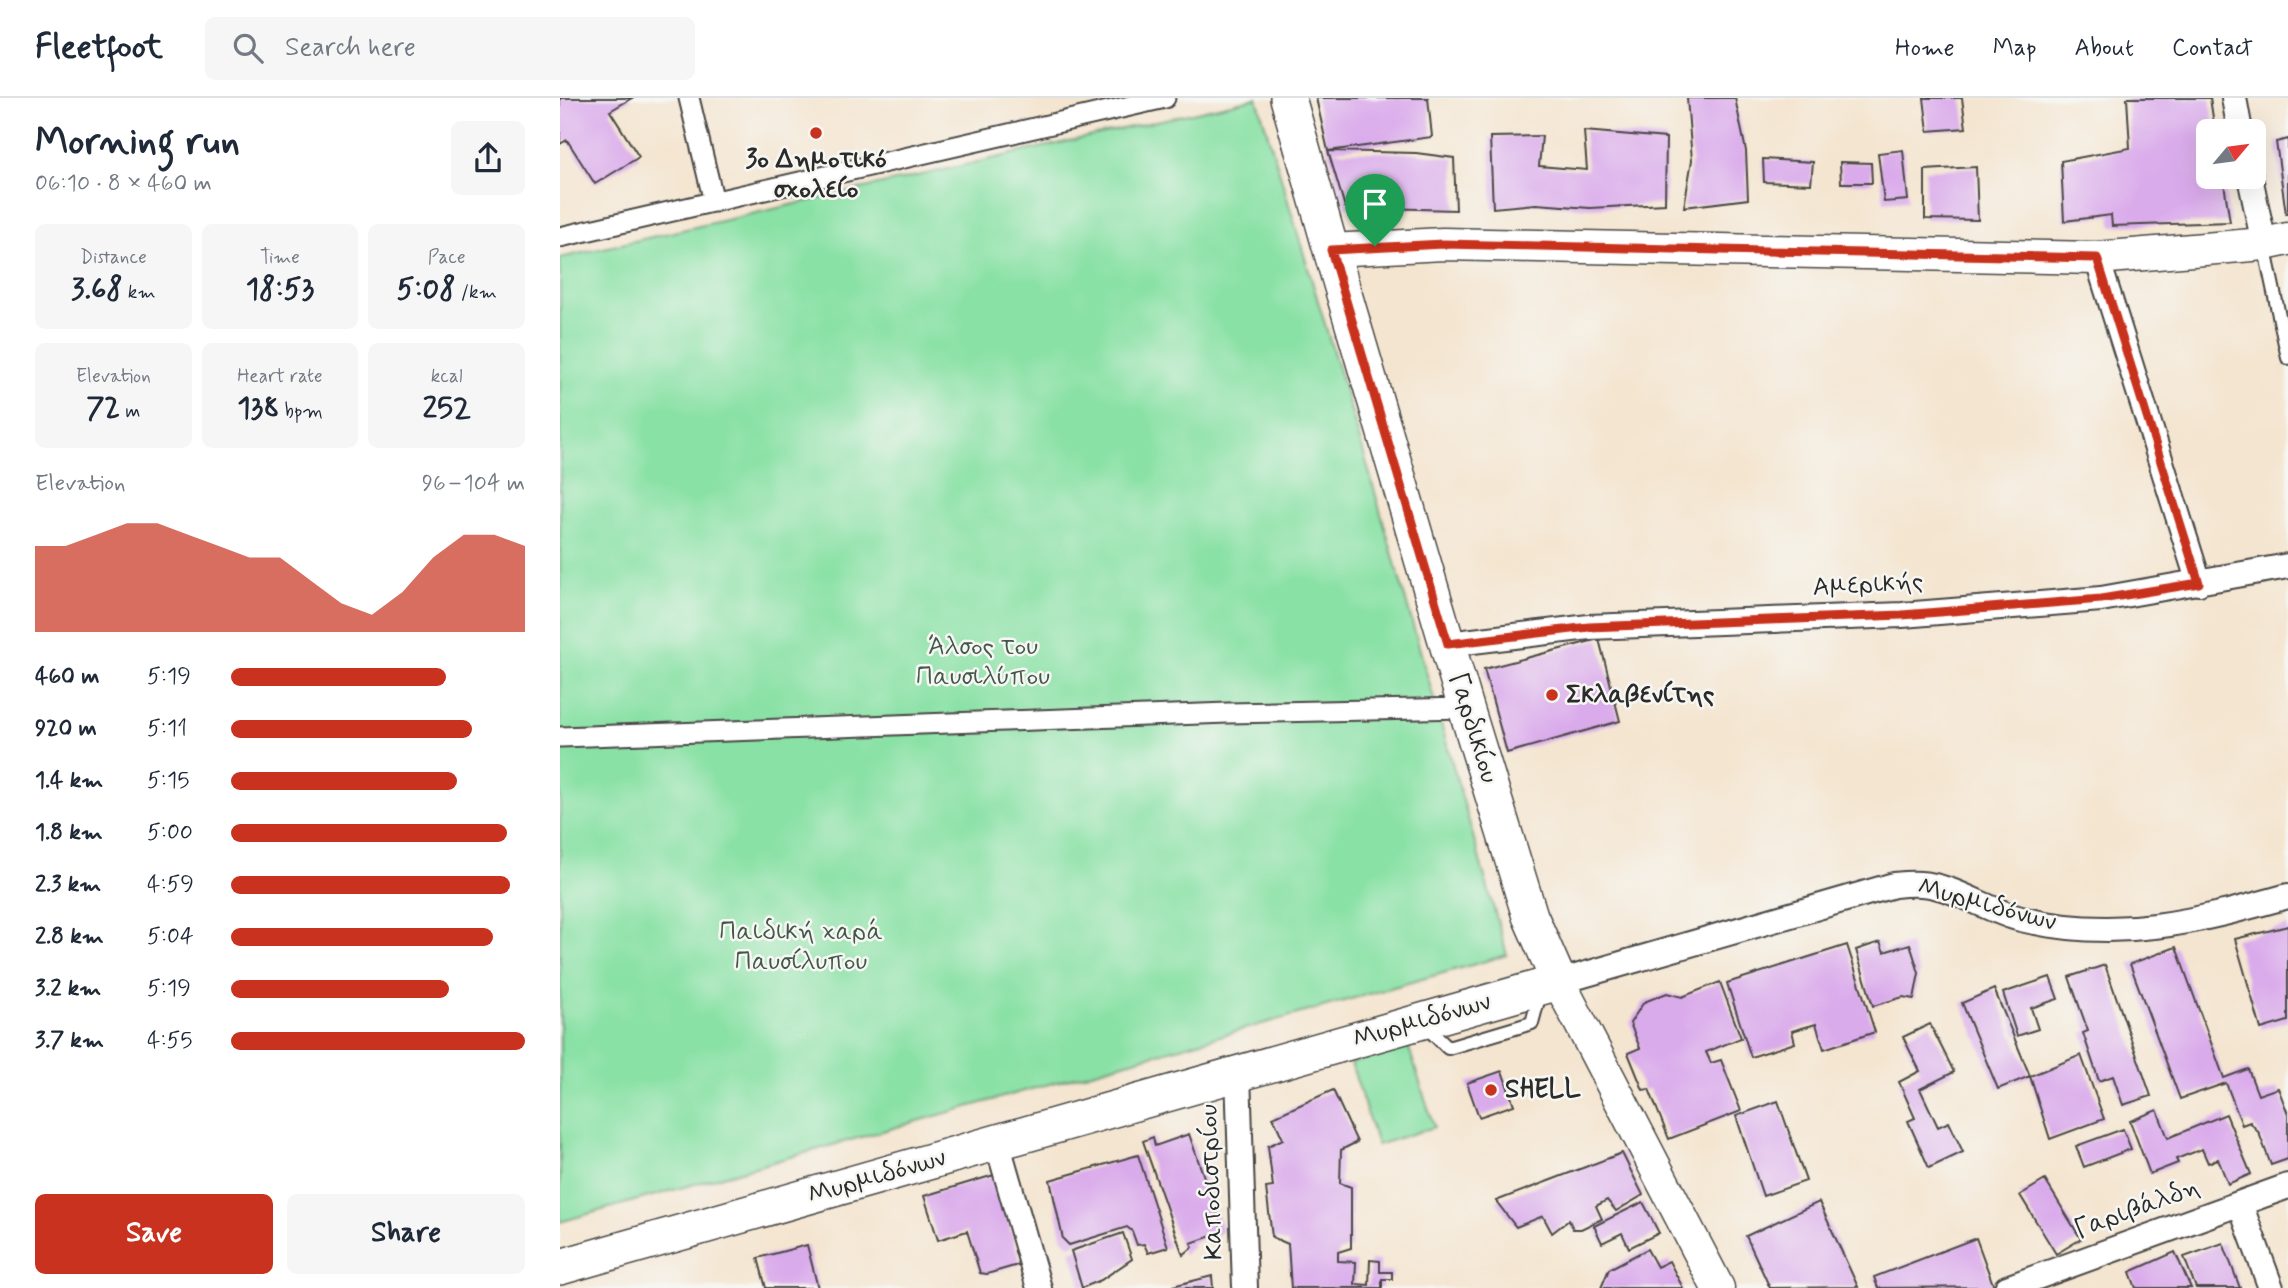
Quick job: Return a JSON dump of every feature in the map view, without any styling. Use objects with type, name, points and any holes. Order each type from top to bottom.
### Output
[{"type":"main road","name":"Γαρδικίου","points":[[1288,98],[1466,708],[1551,984]]},
{"type":"main road","name":"Μυρμιδόνων","points":[[560,1267],[1551,984]]},
{"type":"street","points":[[689,98],[714,202]]},
{"type":"street","points":[[560,237],[1165,98]]},
{"type":"street","points":[[2234,98],[2238,119]]},
{"type":"street","points":[[1331,250],[1443,244],[2097,258],[2276,242],[2255,189]]},
{"type":"street","points":[[2097,258],[2199,583]]},
{"type":"street","name":"Αμερικής","points":[[1448,644],[1589,627],[1902,615],[2101,599],[2288,566]]},
{"type":"street","points":[[560,737],[1228,713],[1466,708]]},
{"type":"street","name":"Μυρμιδόνων","points":[[1551,984],[1868,890],[1894,885],[1923,884],[2021,919],[2110,930],[2166,926],[2288,897]]},
{"type":"street","name":"Γαρδικίου","points":[[1551,984],[1718,1288]]},
{"type":"street","name":"Καποδιστρίου","points":[[1238,1073],[1245,1288]]},
{"type":"street","points":[[997,1142],[1039,1288]]},
{"type":"street","name":"Γαριβάλδη","points":[[2007,1288],[2288,1186]]},
{"type":"street","points":[[2241,1204],[2271,1288]]},
{"type":"lane","points":[[2276,242],[2288,358]]},
{"type":"green space","name":"Άλσος του Παυσιλύπου","points":[[1257,98],[1366,461],[1507,955],[560,1222],[560,258]]},
{"type":"green space","points":[[1408,1045],[1434,1127],[1377,1145],[1351,1063]]},
{"type":"building","points":[[560,98],[632,98],[610,111],[639,157],[595,184],[567,140],[560,144]]},
{"type":"building","points":[[1316,98],[1428,98],[1432,137],[1328,151]]},
{"type":"building","points":[[1687,98],[1735,98],[1746,151],[1748,199],[1684,207],[1692,160]]},
{"type":"building","points":[[1924,98],[1962,98],[1966,128],[1928,131]]},
{"type":"building","points":[[2127,98],[2210,98],[2213,119],[2196,119],[2196,189],[2225,189],[2230,222],[2112,226],[2111,215],[2064,221],[2061,161],[2130,148]]},
{"type":"building","points":[[1584,131],[1666,138],[1665,204],[1590,208],[1536,204],[1493,208],[1490,137],[1542,136],[1539,166],[1587,170]]},
{"type":"building","points":[[2288,139],[2288,214],[2286,214],[2276,142]]},
{"type":"building","points":[[1903,150],[1908,200],[1884,202],[1878,153]]},
{"type":"building","points":[[1328,151],[1416,153],[1454,158],[1456,210],[1345,207]]},
{"type":"building","points":[[1763,159],[1813,162],[1811,184],[1764,182]]},
{"type":"building","points":[[1840,162],[1871,163],[1872,183],[1841,183]]},
{"type":"building","points":[[1976,167],[1978,220],[1925,219],[1925,170]]},
{"type":"building","name":"Σκλαβενίτης","points":[[1599,639],[1620,721],[1507,753],[1484,669]]},
{"type":"building","points":[[2288,926],[2288,1021],[2261,1029],[2235,939]]},
{"type":"building","points":[[1880,942],[1884,952],[1910,944],[1919,973],[1914,999],[1903,997],[1873,1006],[1856,950]]},
{"type":"building","points":[[1847,945],[1875,1032],[1824,1049],[1816,1024],[1792,1031],[1795,1043],[1751,1057],[1727,983]]},
{"type":"building","points":[[2176,947],[2224,1078],[2248,1069],[2258,1095],[2278,1088],[2288,1114],[2288,1159],[2271,1165],[2259,1133],[2250,1122],[2242,1125],[2226,1083],[2180,1099],[2130,964]]},
{"type":"building","points":[[2105,965],[2151,1096],[2123,1105],[2113,1076],[2099,1081],[2083,1033],[2088,1031],[2069,977]]},
{"type":"building","points":[[2050,977],[2058,999],[2031,1008],[2038,1029],[2017,1036],[2003,993]]},
{"type":"building","points":[[1720,982],[1741,1038],[1706,1052],[1711,1063],[1721,1060],[1741,1111],[1669,1139],[1649,1089],[1643,1090],[1628,1053],[1640,1048],[1630,1023],[1644,1002],[1667,993],[1682,997]]},
{"type":"building","points":[[1994,989],[2030,1076],[1998,1089],[1962,1003]]},
{"type":"building","points":[[1930,1024],[1954,1072],[1920,1089],[1938,1127],[1949,1122],[1963,1152],[1929,1168],[1908,1121],[1915,1118],[1899,1082],[1920,1071],[1903,1037]]},
{"type":"building","points":[[2081,1055],[2104,1119],[2050,1139],[2030,1076]]},
{"type":"building","points":[[1502,1071],[1514,1105],[1479,1117],[1467,1083]]},
{"type":"building","points":[[1333,1090],[1357,1142],[1341,1150],[1340,1183],[1351,1187],[1351,1248],[1338,1252],[1338,1261],[1356,1262],[1355,1284],[1369,1285],[1370,1260],[1380,1261],[1380,1272],[1392,1272],[1392,1279],[1382,1279],[1382,1288],[1291,1288],[1288,1244],[1272,1237],[1266,1188],[1273,1187],[1268,1146],[1283,1139],[1273,1117]]},
{"type":"building","points":[[1778,1101],[1806,1181],[1763,1196],[1736,1116]]},
{"type":"building","points":[[2157,1110],[2168,1138],[2226,1114],[2251,1174],[2228,1184],[2218,1159],[2208,1163],[2202,1149],[2176,1159],[2178,1163],[2150,1174],[2130,1121]]},
{"type":"building","points":[[2123,1129],[2131,1149],[2084,1167],[2076,1146]]},
{"type":"building","points":[[1189,1134],[1223,1232],[1191,1243],[1193,1247],[1183,1255],[1143,1141],[1153,1137],[1155,1146]]},
{"type":"building","points":[[1622,1153],[1643,1195],[1616,1211],[1607,1200],[1596,1206],[1602,1219],[1581,1229],[1573,1229],[1569,1220],[1552,1233],[1543,1216],[1516,1227],[1496,1201]]},
{"type":"building","points":[[1138,1155],[1168,1247],[1148,1253],[1144,1244],[1137,1245],[1132,1231],[1127,1227],[1069,1245],[1063,1239],[1050,1180]]},
{"type":"building","points":[[994,1175],[1021,1264],[987,1274],[980,1273],[967,1231],[938,1240],[924,1196]]},
{"type":"building","points":[[2045,1180],[2081,1239],[2056,1254],[2020,1195]]},
{"type":"building","points":[[1643,1202],[1659,1233],[1629,1248],[1622,1233],[1602,1243],[1594,1226]]},
{"type":"building","points":[[1819,1202],[1858,1287],[1770,1288],[1746,1236]]},
{"type":"building","points":[[1123,1233],[1132,1259],[1101,1280],[1082,1288],[1071,1251]]},
{"type":"building","points":[[1976,1238],[1994,1287],[1878,1288],[1874,1277]]},
{"type":"building","points":[[2223,1243],[2240,1288],[2196,1288],[2184,1257]]},
{"type":"building","points":[[807,1245],[818,1288],[766,1288],[758,1258]]},
{"type":"building","points":[[1647,1249],[1657,1267],[1669,1261],[1683,1288],[1601,1288],[1609,1269]]},
{"type":"building","points":[[2175,1252],[2191,1288],[2136,1288],[2130,1272]]},
{"type":"building","points":[[1212,1276],[1213,1288],[1173,1286]]},
{"type":"place","name":"3ο Δημοτικό σχολείο","points":[[816,133]]},
{"type":"place","name":"Σκλαβενίτης","points":[[1552,695]]},
{"type":"place","name":"SHELL","points":[[1491,1090]]},
{"type":"route","points":[[1443,244],[2097,258],[2199,583],[2101,599],[1902,615],[1589,627],[1448,644],[1331,250],[1375,246],[1443,244]]},
{"type":"park label","name":"Παιδική χαρά Παυσίλυπου","points":[[801,947]]}]
